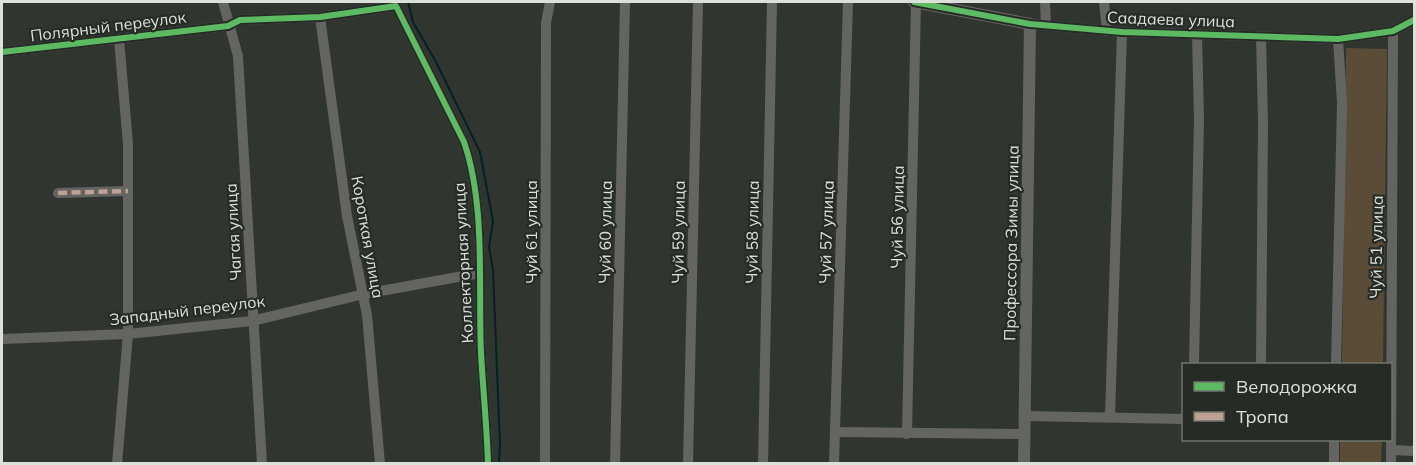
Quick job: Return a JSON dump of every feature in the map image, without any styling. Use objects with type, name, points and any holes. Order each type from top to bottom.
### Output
[{"type":"street","name":"Чагая улица","points":[[223,2],[238,56],[262,464]]},
{"type":"street","name":"Чуй 61 улица","points":[[545,464],[546,23],[550,2]]},
{"type":"street","name":"Чуй 60 улица","points":[[615,464],[625,2]]},
{"type":"street","name":"Чуй 59 улица","points":[[688,464],[698,2]]},
{"type":"street","name":"Чуй 58 улица","points":[[763,464],[772,2]]},
{"type":"street","name":"Чуй 57 улица","points":[[834,464],[848,2]]},
{"type":"street","name":"Саадаева улица","points":[[916,2],[1030,24],[1122,32],[1338,39],[1393,31],[1414,20]]},
{"type":"street","name":"Чуй 56 улица","points":[[907,434],[916,2]]},
{"type":"street","points":[[1045,2],[1046,25]]},
{"type":"street","points":[[1104,2],[1107,31]]},
{"type":"street","name":"Полярный переулок","points":[[2,52],[228,26],[240,20],[320,17],[396,6]]},
{"type":"street","name":"Коллекторная улица","points":[[396,6],[464,142],[471,165],[477,207],[481,353],[488,464]]},
{"type":"street","name":"Короткая улица","points":[[320,17],[347,216],[367,315],[380,464]]},
{"type":"street","name":"Профессора Зимы улица","points":[[1024,464],[1030,24]]},
{"type":"street","name":"Чуй 51 улица","points":[[1391,363],[1393,31]]},
{"type":"street","points":[[1110,417],[1122,32]]},
{"type":"street","points":[[1194,363],[1199,119],[1197,34]]},
{"type":"street","points":[[1261,36],[1263,123],[1261,363]]},
{"type":"street","points":[[117,464],[128,334],[128,144],[119,39]]},
{"type":"street","points":[[1336,363],[1341,102],[1338,39]]},
{"type":"street","points":[[58,193],[128,191]]},
{"type":"street","name":"Западный переулок","points":[[2,339],[128,334],[252,321],[364,294],[480,273]]},
{"type":"street","points":[[1024,416],[1182,419]]},
{"type":"street","points":[[836,432],[1024,434]]},
{"type":"street","points":[[1334,441],[1334,464]]},
{"type":"street","name":"Чуй 51 улица","points":[[1391,464],[1392,441]]},
{"type":"street","points":[[1392,450],[1414,451]]},
{"type":"shaded area","points":[[1346,48],[1387,49],[1383,363],[1342,363]]},
{"type":"shaded area","points":[[1340,441],[1382,441],[1381,463],[1340,463]]},
{"type":"waterway","points":[[408,2],[413,22],[436,62],[480,152],[493,221],[489,247],[493,270],[499,464]]},
{"type":"marked path","points":[[58,193],[128,191]]},
{"type":"cycle path","points":[[914,2],[1030,24],[1122,32],[1338,39],[1393,31],[1414,20]]},
{"type":"cycle path","points":[[2,52],[228,26],[240,20],[320,17],[396,6],[464,142],[471,167],[476,193],[480,246],[481,353],[488,464]]}]
